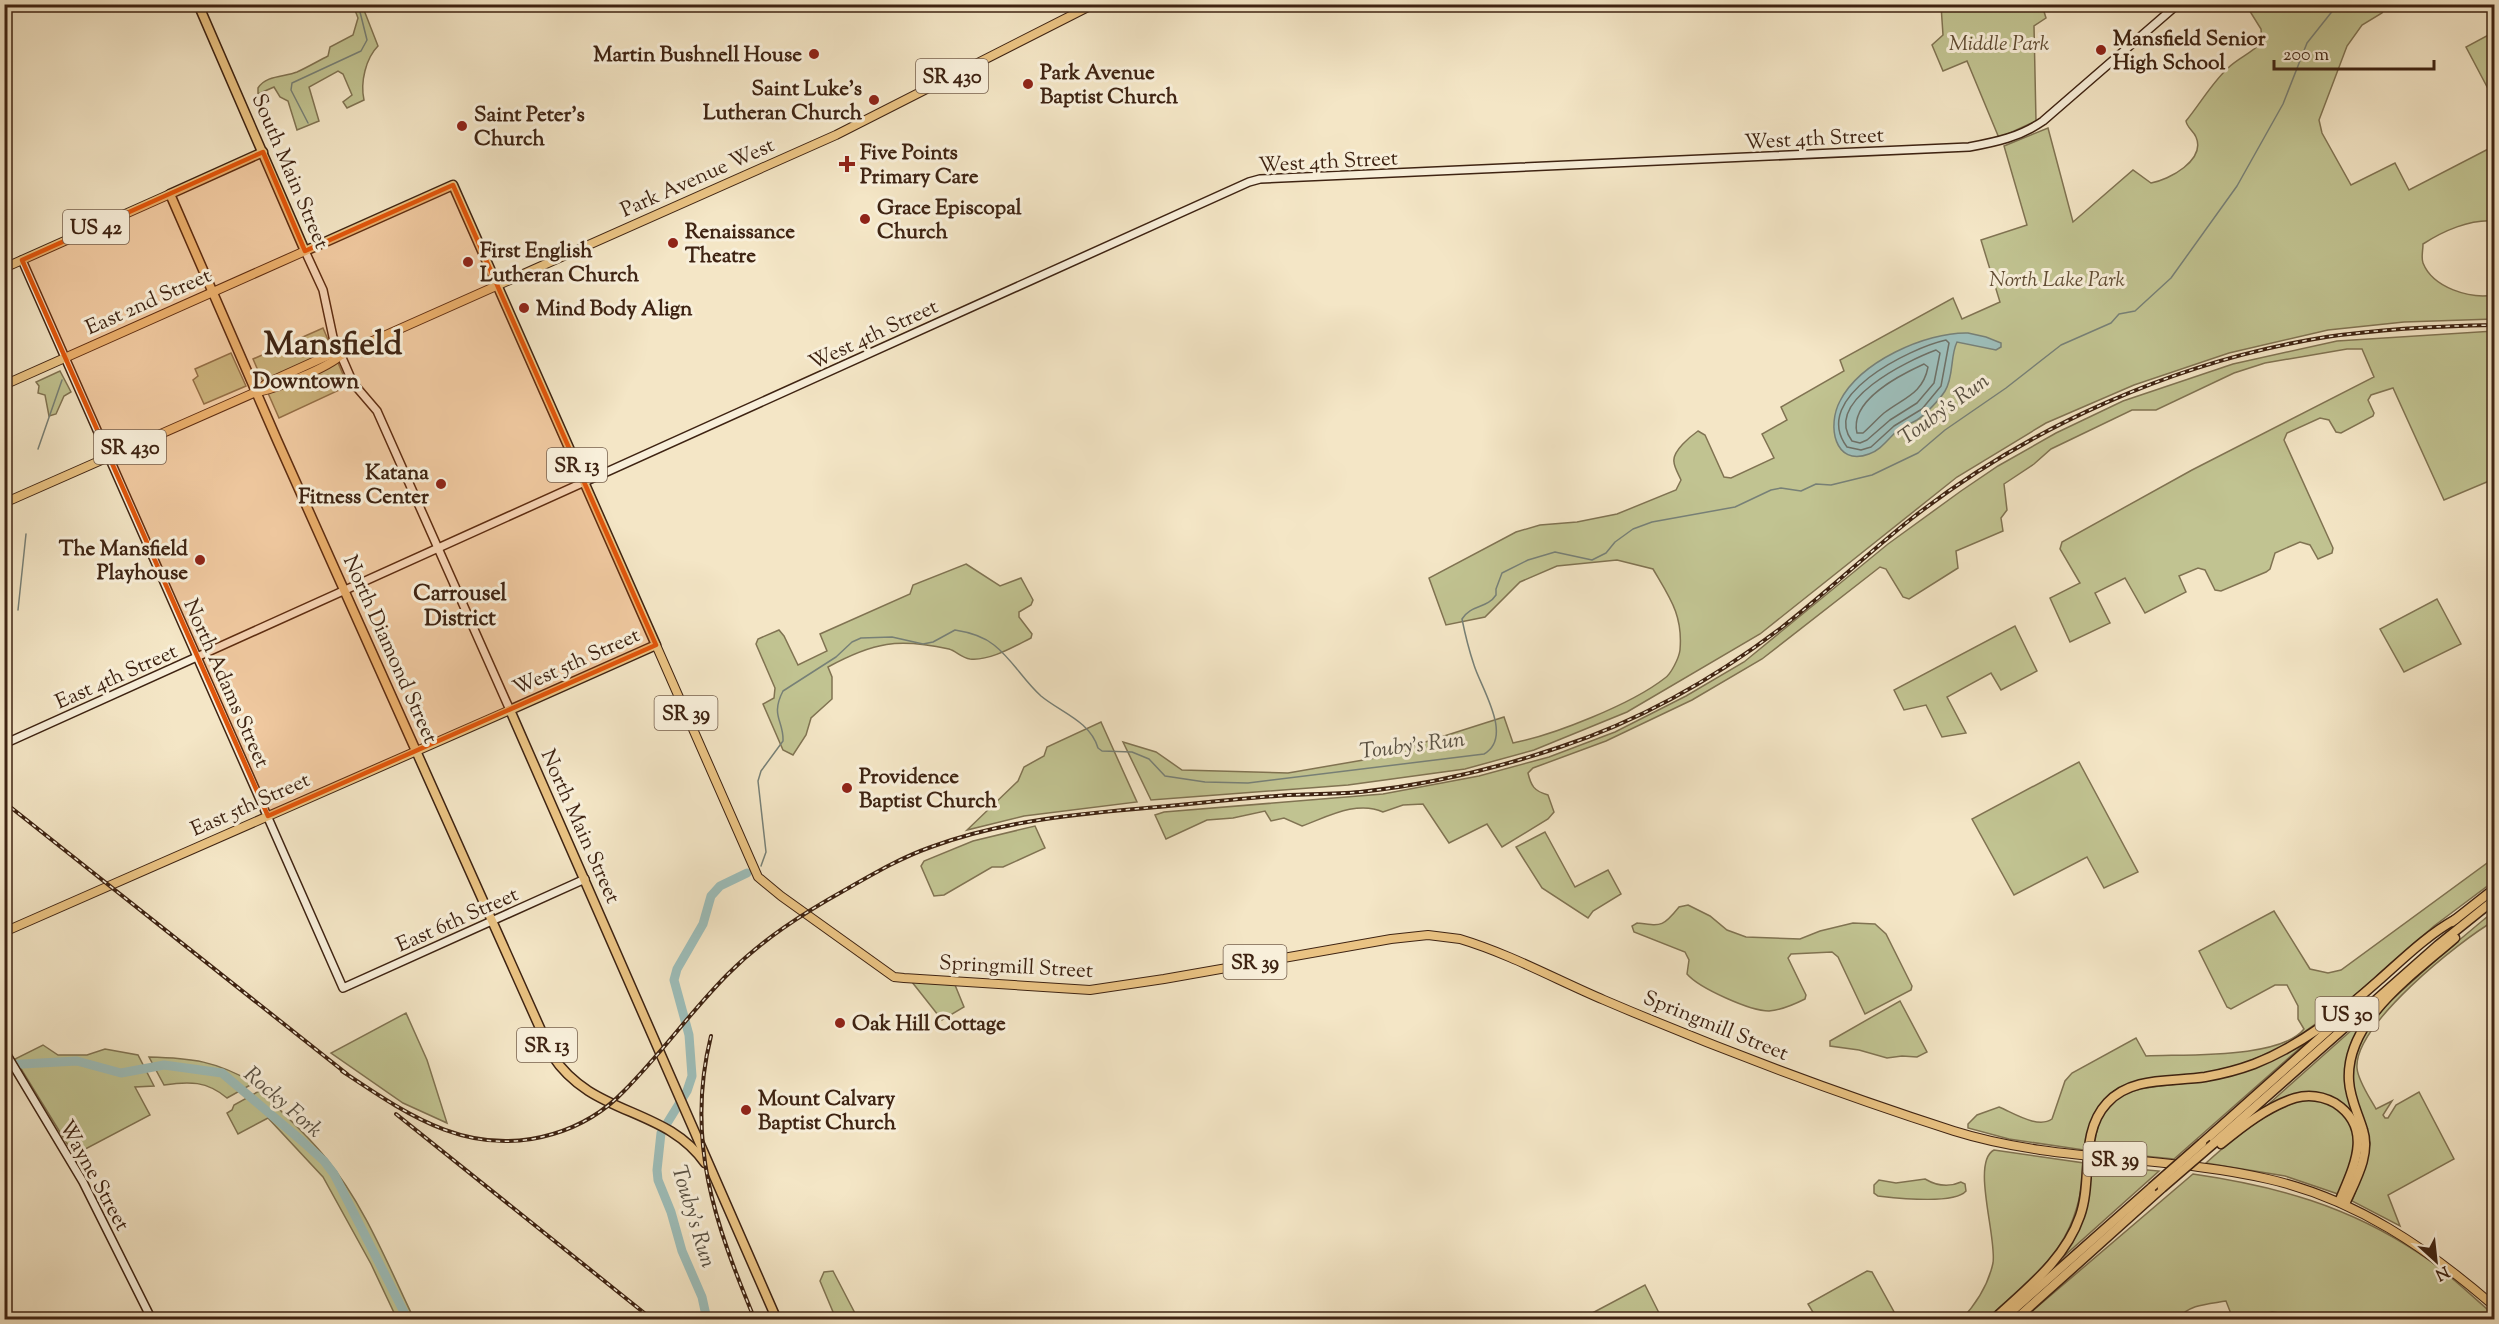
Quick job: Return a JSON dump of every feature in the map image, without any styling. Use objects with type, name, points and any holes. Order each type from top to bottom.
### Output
[{"type":"highway","name":"South Main Street","points":[[198,4],[305,251]]},
{"type":"highway","name":"US 42","points":[[170,194],[263,152]]},
{"type":"highway","name":"SR 13","points":[[305,251],[453,185],[656,645]]},
{"type":"highway","name":"SR 13","points":[[170,194],[256,392]]},
{"type":"highway","name":"North Diamond Street","points":[[256,392],[491,921]]},
{"type":"highway","name":"West 5th Street","points":[[510,710],[656,645]]},
{"type":"highway","name":"North Main Street","points":[[510,710],[685,1104],[777,1320]]},
{"type":"highway","name":"US 30","points":[[2002,1320],[2456,919],[2494,889]]},
{"type":"highway","name":"US 30","points":[[2015,1320],[2114,1231],[2216,1145],[2438,945],[2494,900]]},
{"type":"highway","points":[[2342,1203],[2362,1165],[2365,1149],[2364,1133],[2352,1101],[2349,1079],[2353,1051],[2360,1032],[2387,999],[2494,906]]},
{"type":"highway","points":[[1993,1320],[2040,1275],[2066,1244],[2083,1205],[2092,1131],[2098,1115],[2112,1097],[2122,1090],[2139,1084],[2222,1074],[2274,1055],[2342,1011],[2435,930],[2456,919]]},
{"type":"highway","name":"SR 13","points":[[491,921],[544,1040],[561,1067],[573,1080],[595,1096],[669,1129],[693,1148],[715,1177]]},
{"type":"highway","points":[[2216,1145],[2284,1102],[2311,1096],[2330,1101],[2341,1107],[2351,1119],[2358,1143],[2354,1166],[2342,1203]]},
{"type":"main road","name":"Park Avenue West","points":[[340,355],[836,135],[1094,4]]},
{"type":"main road","name":"West 4th Street","points":[[438,549],[1254,180],[1969,147],[2007,139],[2053,114],[2178,4]]},
{"type":"main road","name":"US 42","points":[[4,268],[170,194]]},
{"type":"main road","name":"East 2nd Street","points":[[4,385],[305,251]]},
{"type":"main road","name":"South Main Street","points":[[305,251],[323,290],[330,330],[340,355]]},
{"type":"main road","name":"North Adams Street","points":[[22,260],[344,988]]},
{"type":"main road","name":"SR 430","points":[[4,503],[256,392],[269,390],[333,361],[340,355]]},
{"type":"main road","name":"North Main Street","points":[[340,355],[355,385],[377,411],[510,710]]},
{"type":"main road","name":"East 4th Street","points":[[4,744],[438,549]]},
{"type":"main road","name":"Springmill Street","points":[[656,645],[755,869],[765,884],[894,976],[1090,990],[1391,939],[1421,935],[1447,937],[1486,948],[1603,1000],[1776,1069],[1988,1141],[2040,1151],[2247,1175],[2291,1185],[2342,1203],[2384,1224],[2427,1251],[2494,1306]]},
{"type":"main road","name":"East 5th Street","points":[[4,932],[510,710]]},
{"type":"main road","name":"East 6th Street","points":[[344,988],[585,879]]},
{"type":"main road","name":"Wayne Street","points":[[4,1050],[83,1182],[152,1320]]},
{"type":"highlighted area","points":[[263,152],[305,251],[453,185],[656,645],[268,816],[22,260]]},
{"type":"green space","points":[[353,5],[362,5],[378,46],[370,57],[365,71],[364,100],[347,108],[343,102],[352,95],[343,74],[338,71],[309,87],[319,121],[297,130],[288,101],[280,97],[274,87],[258,94],[258,88],[266,81],[297,72],[328,56],[330,47],[353,35],[358,18]]},
{"type":"green space","name":"Middle Park","points":[[1941,5],[2042,5],[2046,18],[2034,26],[2036,121],[1999,138],[1967,61],[1943,71],[1932,45],[1943,35]]},
{"type":"green space","name":"North Lake Park","points":[[2246,5],[2387,5],[2382,13],[2362,25],[2347,46],[2319,120],[2322,133],[2351,185],[2395,163],[2409,190],[2494,146],[2494,221],[2466,224],[2439,235],[2423,244],[2422,256],[2428,272],[2453,290],[2474,295],[2494,295],[2494,319],[2404,322],[2328,330],[2229,353],[2134,385],[2046,423],[1957,477],[1760,634],[1627,712],[1534,750],[1465,769],[1348,785],[1151,800],[1123,742],[1156,752],[1182,770],[1288,773],[1375,758],[1504,717],[1513,743],[1530,739],[1570,726],[1613,708],[1665,678],[1672,669],[1680,650],[1679,627],[1674,607],[1653,569],[1617,560],[1557,566],[1520,582],[1485,617],[1446,625],[1429,578],[1516,532],[1540,525],[1577,522],[1617,514],[1676,490],[1681,480],[1674,458],[1683,444],[1698,431],[1705,435],[1724,477],[1731,478],[1774,458],[1762,434],[1787,420],[1781,407],[1844,371],[1840,360],[1953,298],[1962,319],[2000,302],[1981,240],[2027,225],[2004,146],[2048,128],[2073,222],[2133,170],[2151,183],[2176,173],[2191,161],[2198,145],[2186,121],[2222,74],[2262,42],[2261,29]]},
{"type":"green space","points":[[2494,32],[2494,100],[2466,47]]},
{"type":"green space","points":[[323,328],[348,386],[279,418],[253,359]]},
{"type":"green space","points":[[2494,331],[2494,479],[2444,500],[2393,388],[2371,395],[2368,400],[2374,413],[2373,416],[2341,433],[2336,432],[2329,420],[2320,418],[2287,433],[2284,440],[2333,548],[2332,553],[2318,559],[2310,545],[2300,542],[2275,553],[2270,569],[2266,572],[2221,591],[2215,590],[2205,570],[2198,568],[2179,576],[2186,592],[2145,613],[2125,578],[2095,593],[2110,623],[2070,642],[2050,598],[2080,583],[2060,549],[2062,542],[2192,470],[2374,377],[2362,349],[2347,349],[2265,363],[2234,373],[2156,410],[2132,410],[2051,449],[2034,464],[2004,484],[2007,510],[2001,518],[2003,531],[1956,551],[1958,568],[1909,599],[1903,597],[1886,569],[1880,567],[1762,659],[1692,700],[1606,741],[1533,768],[1528,773],[1532,785],[1539,792],[1548,795],[1554,812],[1548,819],[1502,847],[1487,824],[1449,843],[1423,804],[1403,805],[1383,812],[1363,808],[1342,811],[1302,826],[1284,818],[1271,821],[1265,811],[1233,818],[1207,820],[1166,839],[1155,815],[1164,812],[1383,794],[1479,776],[1549,757],[1615,732],[1686,696],[1744,662],[1888,544],[1961,491],[1998,466],[2056,433],[2123,401],[2233,364],[2337,341]]},
{"type":"green space","points":[[231,353],[246,386],[204,404],[193,380],[198,376],[195,369]]},
{"type":"green space","points":[[60,371],[71,392],[64,396],[56,414],[49,416],[45,395],[38,393],[39,386],[36,382]]},
{"type":"green space","points":[[966,564],[1000,586],[1021,578],[1033,600],[1031,605],[1019,612],[1019,617],[1032,634],[1031,638],[1001,653],[978,659],[967,658],[949,649],[900,643],[873,647],[859,652],[828,667],[832,677],[832,699],[811,718],[806,735],[793,755],[783,750],[763,704],[774,698],[775,688],[756,644],[758,639],[779,630],[798,665],[827,651],[820,634],[910,594],[913,585]]},
{"type":"green space","points":[[2437,599],[2461,644],[2404,672],[2380,629]]},
{"type":"green space","points":[[2015,626],[2037,671],[2001,690],[1991,673],[1947,697],[1966,733],[1942,737],[1926,705],[1904,710],[1894,690]]},
{"type":"green space","points":[[1101,722],[1137,802],[1024,816],[967,830],[1018,781],[1024,767],[1044,756],[1047,747]]},
{"type":"green space","points":[[2079,762],[2138,872],[2104,888],[2087,857],[2014,895],[1972,819]]},
{"type":"green space","points":[[1035,826],[1045,848],[1003,867],[992,867],[944,895],[934,896],[921,866],[924,861],[973,841]]},
{"type":"green space","points":[[1545,832],[1575,887],[1608,870],[1621,894],[1593,911],[1588,918],[1542,888],[1516,847]]},
{"type":"green space","points":[[2494,858],[2494,881],[2434,926],[2348,1001],[2283,1047],[2236,1067],[2204,1074],[2137,1081],[2114,1091],[2098,1108],[2084,1150],[2009,1139],[1968,1128],[1968,1124],[1977,1115],[1999,1107],[2033,1121],[2046,1122],[2052,1119],[2065,1081],[2072,1073],[2136,1038],[2146,1056],[2231,1053],[2275,1046],[2292,1039],[2304,1029],[2298,1019],[2298,1006],[2287,985],[2275,985],[2231,1009],[2227,1007],[2199,951],[2274,911],[2310,969],[2328,973],[2341,970]]},
{"type":"green space","points":[[1688,905],[1710,916],[1727,930],[1746,937],[1800,939],[1820,931],[1853,923],[1875,924],[1886,934],[1912,986],[1911,990],[1865,1014],[1838,957],[1832,952],[1791,954],[1788,958],[1806,995],[1805,999],[1778,1010],[1769,1011],[1738,1003],[1693,980],[1687,974],[1689,960],[1685,952],[1634,932],[1632,926],[1637,923],[1661,924],[1679,907]]},
{"type":"green space","points":[[2494,911],[2494,921],[2457,946],[2411,986],[2372,1030],[2361,1050],[2358,1073],[2376,1109],[2392,1101],[2383,1115],[2388,1118],[2396,1105],[2419,1092],[2454,1159],[2388,1195],[2400,1226],[2352,1201],[2366,1164],[2370,1143],[2353,1089],[2353,1065],[2361,1039],[2386,1005]]},
{"type":"green space","points":[[912,982],[955,985],[964,1007],[942,1020]]},
{"type":"green space","points":[[1900,1001],[1927,1052],[1917,1057],[1887,1058],[1859,1050],[1830,1046],[1830,1041]]},
{"type":"green space","points":[[406,1013],[427,1060],[447,1123],[403,1103],[331,1053]]},
{"type":"green space","points":[[2363,1020],[2348,1057],[2355,1116],[2322,1094],[2262,1110]]},
{"type":"green space","points":[[2309,1040],[2174,1159],[2094,1151],[2098,1127],[2106,1110],[2117,1098],[2148,1088],[2210,1079]]},
{"type":"green space","points":[[43,1045],[58,1055],[87,1055],[105,1049],[138,1055],[154,1086],[135,1087],[150,1115],[74,1155],[15,1059]]},
{"type":"green space","points":[[149,1057],[203,1062],[228,1070],[254,1083],[227,1098],[205,1085],[182,1083],[164,1085]]},
{"type":"green space","points":[[261,1090],[318,1148],[339,1175],[374,1235],[414,1319],[397,1319],[371,1264],[323,1177],[268,1118],[238,1134],[227,1113],[234,1105]]},
{"type":"green space","points":[[2309,1098],[2329,1104],[2342,1112],[2350,1123],[2353,1148],[2338,1194],[2285,1176],[2206,1163],[2254,1124],[2280,1109]]},
{"type":"green space","points":[[1994,1150],[2084,1163],[2081,1191],[2075,1214],[2066,1234],[2041,1269],[1987,1319],[1961,1320],[1981,1294],[1993,1263],[1985,1169],[1988,1157]]},
{"type":"green space","points":[[2093,1165],[2159,1171],[2063,1257],[2089,1190]]},
{"type":"green space","points":[[2193,1174],[2283,1192],[2311,1200],[2366,1223],[2393,1237],[2440,1268],[2494,1315],[2494,1319],[2331,1320],[2272,1312],[2245,1319],[2233,1319],[2226,1301],[2188,1310],[2178,1319],[2023,1319]]},
{"type":"green space","points":[[1925,1179],[1943,1185],[1961,1182],[1965,1184],[1966,1191],[1950,1198],[1938,1199],[1886,1197],[1874,1193],[1874,1185],[1879,1180],[1896,1183]]},
{"type":"green space","points":[[833,1271],[858,1319],[836,1319],[820,1281],[824,1272]]},
{"type":"green space","points":[[1867,1271],[1872,1272],[1898,1319],[1817,1319],[1808,1304]]},
{"type":"green space","points":[[1645,1285],[1662,1319],[1581,1319]]},
{"type":"water","points":[[1968,333],[2001,343],[2001,347],[1996,350],[1957,342],[1948,385],[1940,398],[1924,414],[1899,429],[1881,447],[1869,454],[1848,455],[1841,449],[1834,432],[1836,411],[1849,387],[1862,374],[1895,352],[1914,344],[1951,334]]},
{"type":"waterway","points":[[308,123],[291,90],[292,83],[361,51],[367,40],[358,4]]},
{"type":"waterway","name":"Touby's Run","points":[[761,866],[766,852],[758,781],[761,771],[783,741],[778,713],[779,700],[783,691],[861,638],[892,637],[923,644],[933,642],[955,630],[980,637],[1000,651],[1041,696],[1081,724],[1094,739],[1098,748],[1102,751],[1132,752],[1149,759],[1165,776],[1205,782],[1248,783],[1484,754],[1492,746],[1496,736],[1496,724],[1472,659],[1462,619],[1470,611],[1488,603],[1496,595],[1502,573],[1528,560],[1555,552],[1592,560],[1606,553],[1615,542],[1633,529],[1652,522],[1735,507],[1771,490],[1781,488],[1801,491],[1816,484],[1831,485],[1872,475],[1918,453],[1945,430],[2006,388],[2061,345],[2111,323],[2119,314],[2135,311],[2171,278],[2237,186],[2283,104],[2307,43],[2338,4]]},
{"type":"waterway","points":[[38,449],[62,380]]},
{"type":"waterway","points":[[18,610],[26,534]]},
{"type":"waterway","name":"Touby's Run","points":[[707,1320],[702,1297],[682,1251],[671,1212],[658,1180],[657,1170],[661,1133],[687,1091],[692,1076],[689,1035],[674,980],[677,969],[703,924],[711,896],[720,886],[747,873]]},
{"type":"waterway","name":"Rocky Fork","points":[[4,1065],[77,1061],[121,1073],[164,1065],[222,1073],[302,1141],[324,1161],[334,1174],[408,1320]]},
{"type":"railway","points":[[342,1071],[416,1117],[467,1137],[494,1141],[523,1140],[563,1131],[591,1117],[616,1099],[638,1077],[714,988],[741,961],[769,938],[829,899],[920,851],[960,837],[1048,819],[1108,811],[1258,797],[1360,792],[1410,785],[1486,769],[1560,747],[1647,711],[1730,664],[1781,628],[1911,519],[1957,485],[2055,427],[2107,402],[2215,362],[2270,348],[2326,337],[2368,332],[2494,325]]},
{"type":"railway","points":[[4,802],[347,1074]]},
{"type":"railway","points":[[711,1036],[704,1074],[701,1111],[708,1181],[728,1250],[755,1320]]},
{"type":"railway","points":[[396,1114],[653,1320]]},
{"type":"place","name":"Mansfield Senior High School","points":[[2101,50]]},
{"type":"place","name":"Martin Bushnell House","points":[[814,54]]},
{"type":"place","name":"Park Avenue Baptist Church","points":[[1028,84]]},
{"type":"place","name":"Saint Luke's Lutheran Church","points":[[874,100]]},
{"type":"place","name":"Saint Peter's Church","points":[[462,126]]},
{"type":"place","name":"Five Points Primary Care","points":[[847,164]]},
{"type":"place","name":"Grace Episcopal Church","points":[[865,219]]},
{"type":"place","name":"Renaissance Theatre","points":[[673,243]]},
{"type":"place","name":"First English Lutheran Church","points":[[468,262]]},
{"type":"place","name":"Mind Body Align","points":[[524,308]]},
{"type":"place","name":"Katana Fitness Center","points":[[441,484]]},
{"type":"place","name":"The Mansfield Playhouse","points":[[200,560]]},
{"type":"place","name":"Providence Baptist Church","points":[[847,788]]},
{"type":"place","name":"Oak Hill Cottage","points":[[840,1023]]},
{"type":"place","name":"Mount Calvary Baptist Church","points":[[746,1110]]},
{"type":"district","name":"Mansfield","points":[[333,342]]},
{"type":"district","name":"Downtown","points":[[306,380]]},
{"type":"district","name":"Carrousel District","points":[[460,604]]}]
